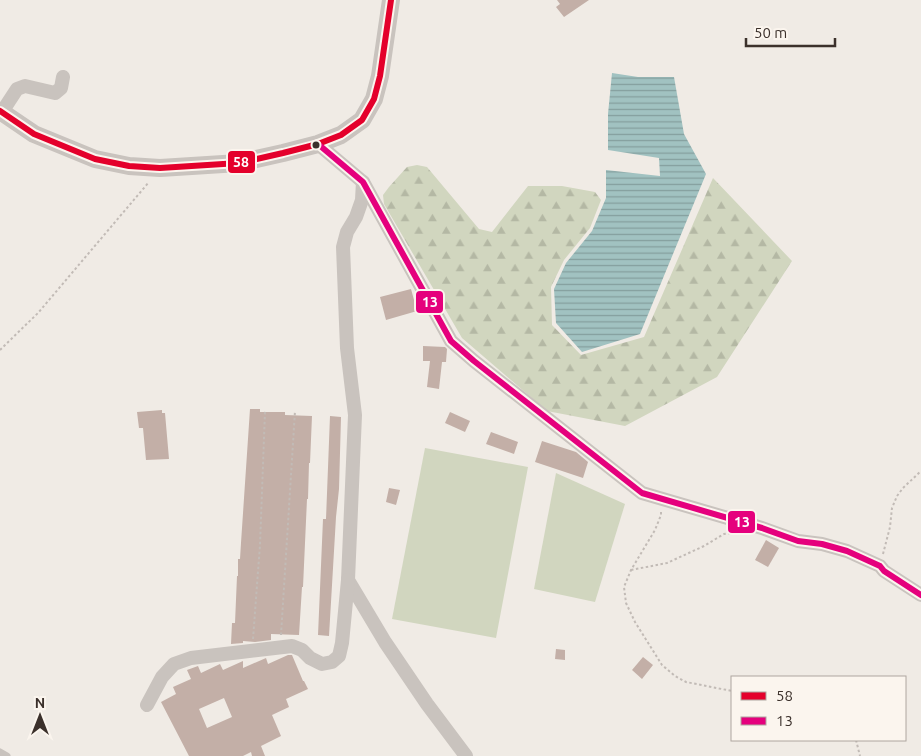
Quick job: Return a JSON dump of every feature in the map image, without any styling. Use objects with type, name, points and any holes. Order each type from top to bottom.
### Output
[{"type":"street","points":[[63,77],[60,88],[55,93],[25,86],[17,89],[1,111],[34,134],[94,159],[129,166],[160,168],[239,163],[283,153],[318,144],[341,135],[362,120],[374,99],[380,76],[391,0]]},
{"type":"street","points":[[318,144],[363,182],[452,341],[474,361],[642,493],[762,528],[798,541],[822,544],[847,551],[880,566],[884,571],[921,595]]},
{"type":"street","points":[[147,705],[162,677],[174,664],[191,658],[292,646],[302,650],[310,658],[322,664],[332,662],[339,656],[348,580],[355,416],[347,348],[343,247],[347,232],[356,217],[362,200],[363,182]]},
{"type":"street","points":[[348,580],[385,642],[427,704],[466,756]]},
{"type":"lane","points":[[0,752],[7,756]]},
{"type":"path","points":[[0,350],[38,313],[160,168]]},
{"type":"path","points":[[252,650],[260,545],[265,411]]},
{"type":"path","points":[[280,647],[295,411]]},
{"type":"path","points":[[880,566],[896,496],[921,471]]},
{"type":"path","points":[[662,499],[661,516],[655,530],[631,570],[624,586],[626,604],[662,665],[675,676],[686,682],[731,691]]},
{"type":"path","points":[[631,570],[667,563],[704,546],[724,534],[734,533]]},
{"type":"path","points":[[856,741],[860,756]]},
{"type":"green space","points":[[417,165],[427,167],[479,229],[492,232],[528,186],[562,186],[595,192],[601,200],[590,228],[564,260],[551,287],[552,325],[581,355],[644,337],[713,178],[792,261],[717,377],[625,426],[547,411],[462,338],[384,204],[383,195],[389,187],[407,167]]},
{"type":"green space","points":[[425,448],[528,467],[496,638],[392,619]]},
{"type":"green space","points":[[556,473],[625,504],[595,602],[534,589]]},
{"type":"water","points":[[612,73],[638,77],[674,77],[684,134],[706,174],[640,334],[582,352],[556,323],[554,289],[566,263],[592,231],[606,198],[606,170],[660,176],[659,158],[608,150],[608,114]]},
{"type":"building","points":[[557,0],[589,0],[564,17],[556,7],[560,4]]},
{"type":"building","points":[[411,289],[417,311],[386,320],[380,297]]},
{"type":"building","points":[[423,346],[445,347],[447,349],[446,362],[442,362],[439,389],[427,387],[430,361],[423,361]]},
{"type":"building","points":[[250,409],[260,409],[260,412],[285,412],[285,415],[312,416],[303,587],[299,635],[271,634],[271,640],[243,641],[243,643],[231,644],[232,623],[235,623]]},
{"type":"building","points":[[162,410],[162,413],[165,413],[169,459],[146,460],[143,428],[139,428],[137,412]]},
{"type":"building","points":[[450,412],[470,421],[465,432],[445,423]]},
{"type":"building","points":[[330,416],[341,417],[339,489],[329,636],[318,635],[323,519],[326,519]]},
{"type":"building","points":[[491,432],[518,442],[514,454],[486,444]]},
{"type":"building","points":[[542,441],[576,452],[588,462],[583,478],[535,462]]},
{"type":"building","points":[[389,488],[400,490],[396,505],[386,502]]},
{"type":"building","points":[[766,540],[779,548],[768,567],[755,560]]},
{"type":"building","points":[[556,649],[565,650],[565,660],[555,659]]},
{"type":"building","points":[[292,655],[308,689],[286,699],[289,707],[272,715],[281,736],[261,746],[265,756],[252,756],[251,752],[243,756],[189,756],[161,702],[176,694],[173,687],[191,679],[187,670],[198,666],[201,673],[220,664],[223,670],[243,661],[243,668],[266,658],[268,664]],"holes":[[[224,698],[232,717],[207,728],[199,709]]]},
{"type":"building","points":[[643,657],[653,665],[642,679],[632,670]]},
{"type":"transit line","name":"58","points":[[0,111],[34,134],[95,159],[129,166],[160,168],[239,163],[318,144],[341,135],[362,120],[374,99],[380,76],[391,0]]},
{"type":"transit line","name":"13","points":[[318,144],[363,182],[451,341],[642,493],[762,528],[798,541],[822,544],[847,551],[880,566],[884,571],[921,595]]}]
